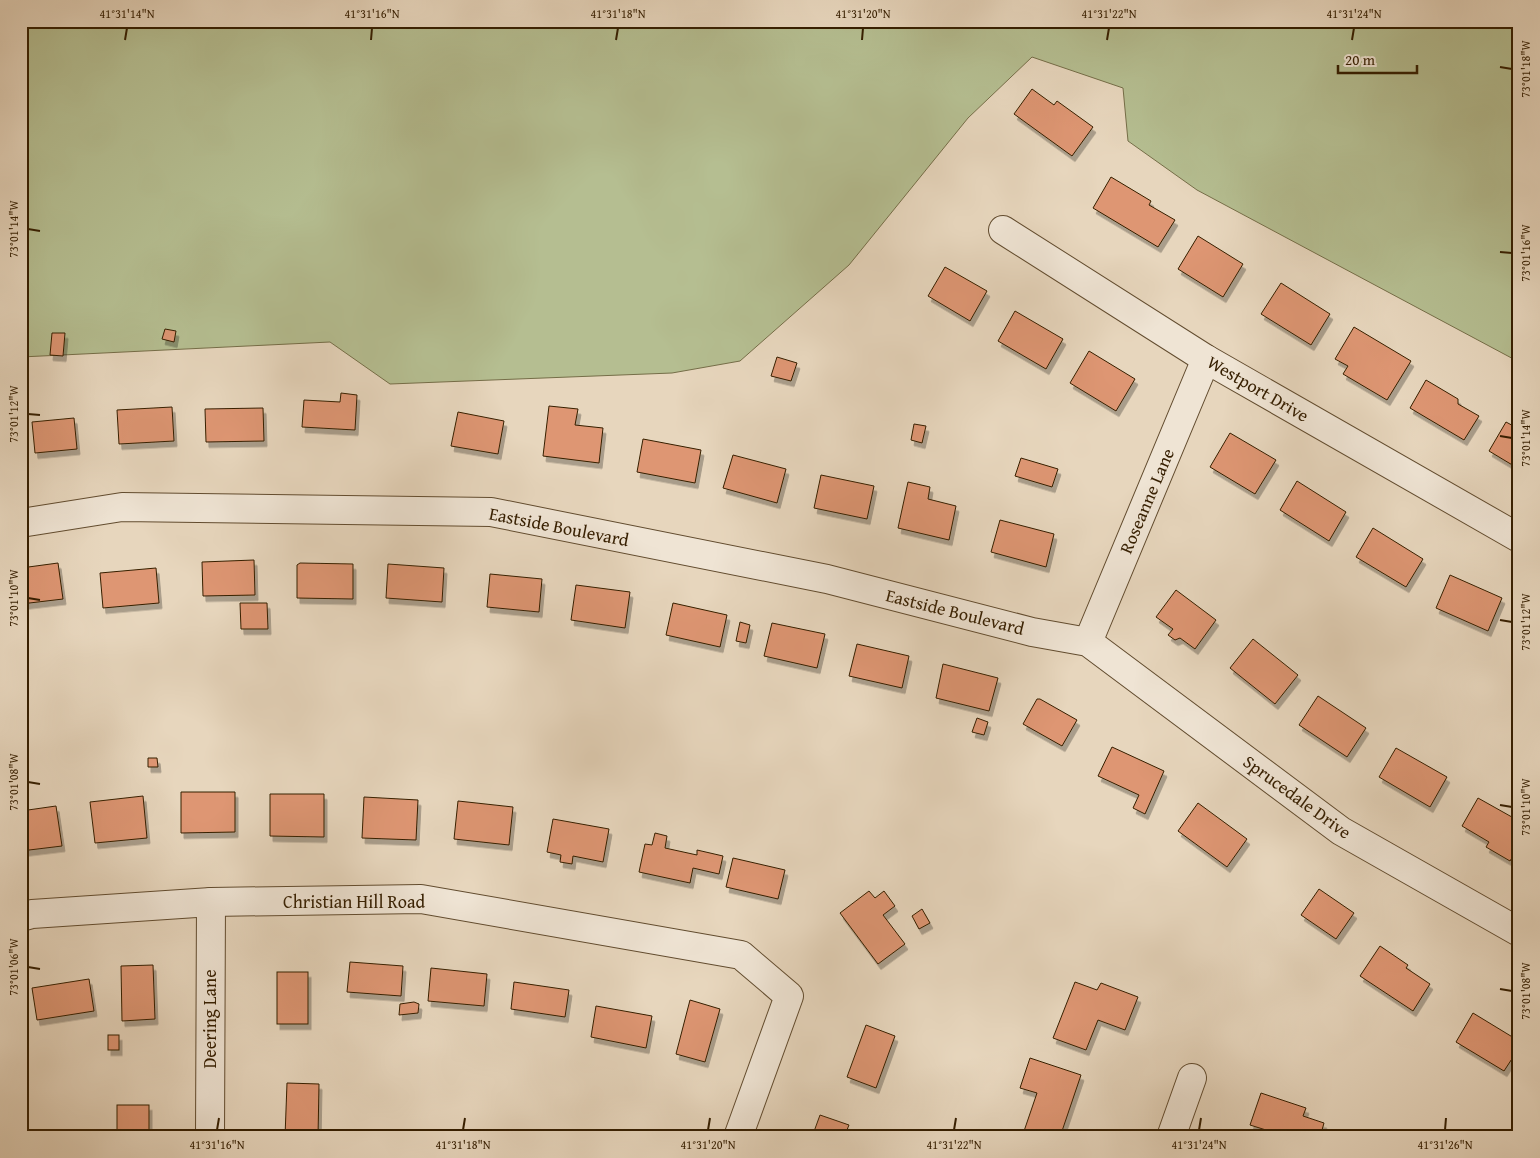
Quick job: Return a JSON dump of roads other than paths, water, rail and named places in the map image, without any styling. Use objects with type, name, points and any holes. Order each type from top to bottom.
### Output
[{"type":"street","name":"Westport Drive","points":[[1003,230],[1206,359],[1519,538]]},
{"type":"street","name":"Roseanne Lane","points":[[1088,642],[1206,359]]},
{"type":"street","name":"Eastside Boulevard","points":[[21,524],[122,506],[491,512],[827,579],[1032,632],[1088,642]]},
{"type":"street","name":"Sprucedale Drive","points":[[1088,642],[1341,831],[1519,932]]},
{"type":"street","name":"Christian Hill Road","points":[[21,917],[32,914],[211,902],[421,900],[741,955],[789,996],[738,1137]]},
{"type":"street","name":"Deering Lane","points":[[210,1137],[211,902]]},
{"type":"street","points":[[1170,1137],[1192,1078]]}]
